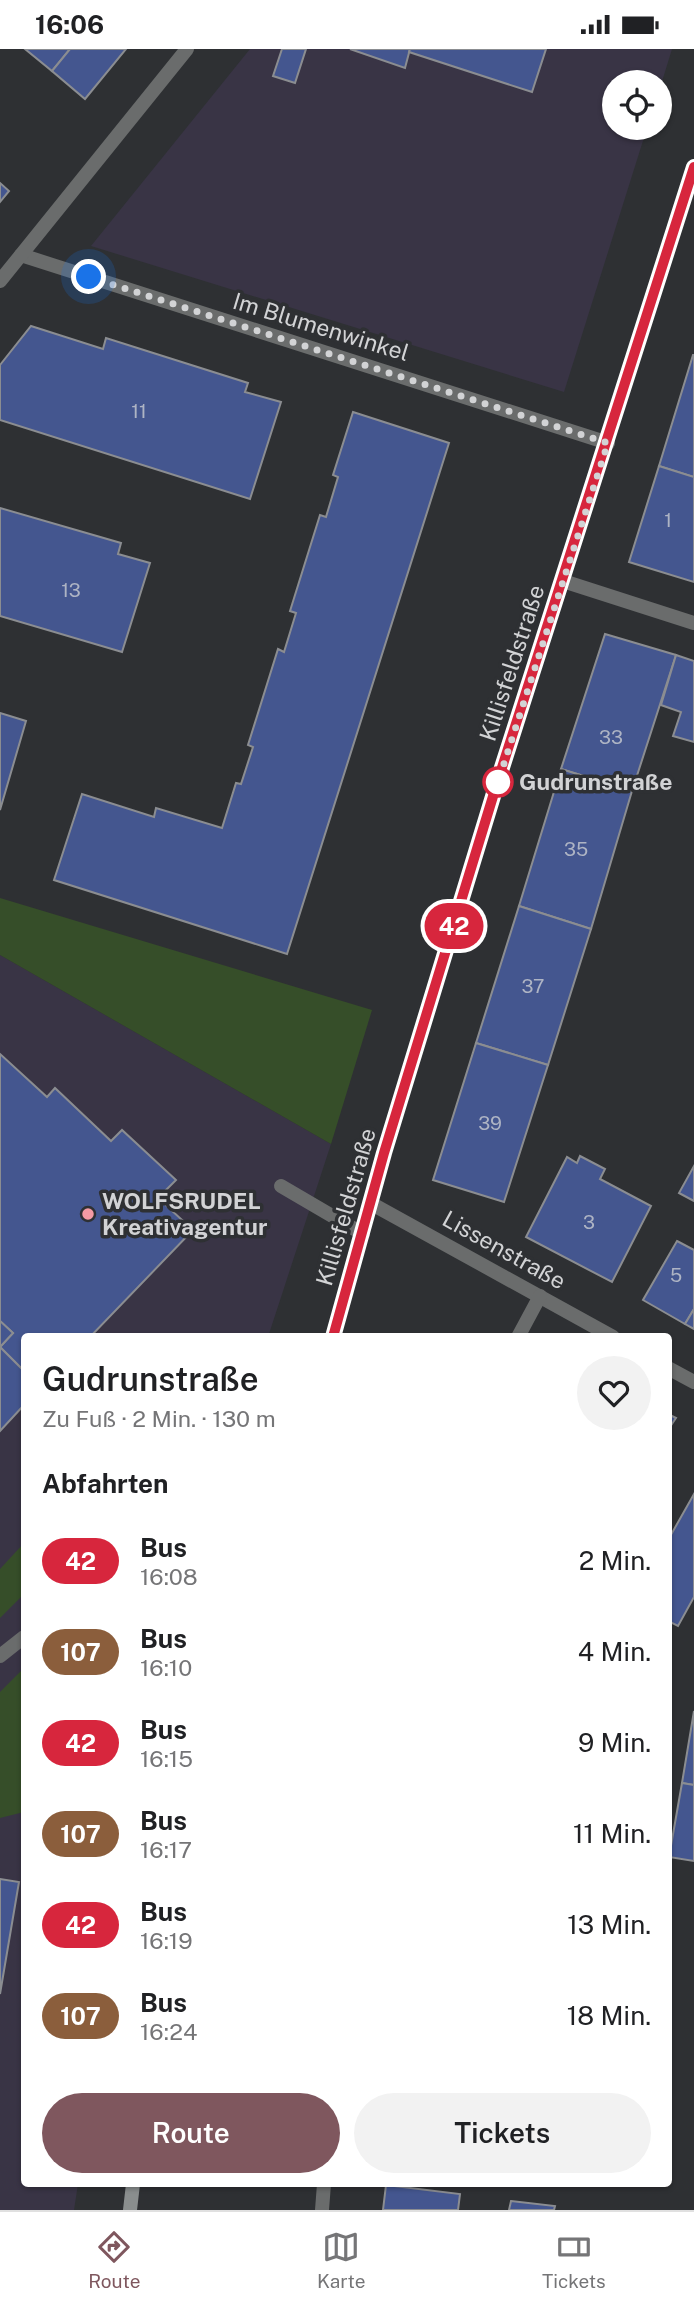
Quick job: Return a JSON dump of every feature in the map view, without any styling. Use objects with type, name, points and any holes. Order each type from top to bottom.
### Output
[{"type":"main road","name":"Killisfeldstraße","points":[[334,1333],[384,1153],[453,927],[694,167]]},
{"type":"main road","points":[[130,2210],[133,2187]]},
{"type":"street","points":[[0,281],[187,49]]},
{"type":"street","name":"Im Blumenwinkel","points":[[21,255],[608,443]]},
{"type":"street","points":[[563,581],[694,623]]},
{"type":"street","points":[[281,1186],[363,1234]]},
{"type":"street","name":"Lissenstraße","points":[[372,1204],[605,1333]]},
{"type":"street","points":[[520,1333],[540,1296]]},
{"type":"street","points":[[672,1370],[694,1382]]},
{"type":"street","points":[[0,1656],[21,1639]]},
{"type":"street","points":[[322,2210],[324,2187]]},
{"type":"shaded area","points":[[250,49],[672,49],[666,70],[602,70],[602,140],[643,140],[564,392],[91,246]]},
{"type":"shaded area","points":[[0,955],[331,1144],[269,1333],[21,1333],[21,2187],[78,2187],[74,2210],[0,2210]]},
{"type":"green space","points":[[0,898],[372,1010],[331,1144],[0,955]]},
{"type":"green space","points":[[21,1546],[21,1597],[0,1618],[0,1569]]},
{"type":"green space","points":[[21,1671],[21,1813],[0,1818],[0,1692]]},
{"type":"building","points":[[25,49],[70,49],[52,71]]},
{"type":"building","points":[[70,49],[126,49],[85,99],[52,71]]},
{"type":"building","points":[[282,49],[306,49],[295,83],[273,76]]},
{"type":"building","points":[[350,49],[410,49],[405,68]]},
{"type":"building","points":[[410,49],[546,49],[532,92],[409,52]]},
{"type":"building","points":[[0,183],[9,191],[0,202]]},
{"type":"building","points":[[31,326],[103,349],[106,338],[248,383],[245,392],[281,402],[250,499],[0,420],[0,365]]},
{"type":"building","points":[[694,355],[694,477],[659,466]]},
{"type":"building","points":[[353,412],[449,443],[287,954],[54,880],[82,794],[154,817],[156,808],[222,828],[236,783],[241,784],[253,747],[248,745],[278,649],[284,652],[296,613],[290,611],[320,515],[326,517],[338,477],[333,475]]},
{"type":"building","points":[[659,466],[694,477],[694,582],[629,562]]},
{"type":"building","points":[[0,508],[121,543],[118,554],[150,563],[122,652],[0,616]]},
{"type":"building","points":[[605,634],[676,655],[632,791],[561,769]]},
{"type":"building","points":[[676,655],[694,661],[694,742],[673,736],[681,712],[661,705]]},
{"type":"building","points":[[0,713],[26,721],[0,810]]},
{"type":"building","points":[[561,769],[632,791],[591,929],[519,906]]},
{"type":"building","points":[[519,906],[591,929],[548,1065],[476,1043]]},
{"type":"building","points":[[476,1043],[548,1065],[504,1202],[433,1180]]},
{"type":"building","name":"WOLFSRUDEL Kreativagentur","points":[[0,1054],[47,1097],[55,1088],[111,1141],[122,1130],[176,1180],[158,1198],[193,1230],[94,1333],[21,1333],[21,1368],[0,1347],[13,1333],[0,1321]]},
{"type":"building","points":[[580,1156],[605,1169],[600,1179],[651,1206],[612,1282],[526,1237],[567,1157],[577,1163]]},
{"type":"building","points":[[694,1166],[694,1201],[679,1193]]},
{"type":"building","points":[[677,1241],[694,1250],[694,1309],[685,1324],[643,1300]]},
{"type":"building","points":[[694,1309],[694,1329],[685,1324]]},
{"type":"building","points":[[0,1321],[13,1333],[0,1347]]},
{"type":"building","points":[[0,1347],[21,1368],[21,1408],[0,1431]]},
{"type":"building","points":[[694,1494],[694,1597],[678,1626],[672,1623],[672,1533]]},
{"type":"building","points":[[694,1711],[694,1785],[682,1783]]},
{"type":"building","points":[[682,1783],[694,1785],[694,1861],[672,1857],[672,1840]]},
{"type":"building","points":[[0,1879],[19,1882],[0,1994]]},
{"type":"building","points":[[386,2187],[460,2194],[458,2210],[383,2210]]},
{"type":"building","points":[[511,2201],[555,2206],[554,2210],[509,2210]]},
{"type":"bus line","name":"42","points":[[334,1333],[384,1153],[498,780],[608,443],[694,167]]},
{"type":"place","name":"Gudrunstraße","points":[[498,782]]},
{"type":"place","name":"WOLFSRUDEL Kreativagentur","points":[[88,1214]]},
{"type":"route","points":[[89,277],[608,443],[498,782]]}]
